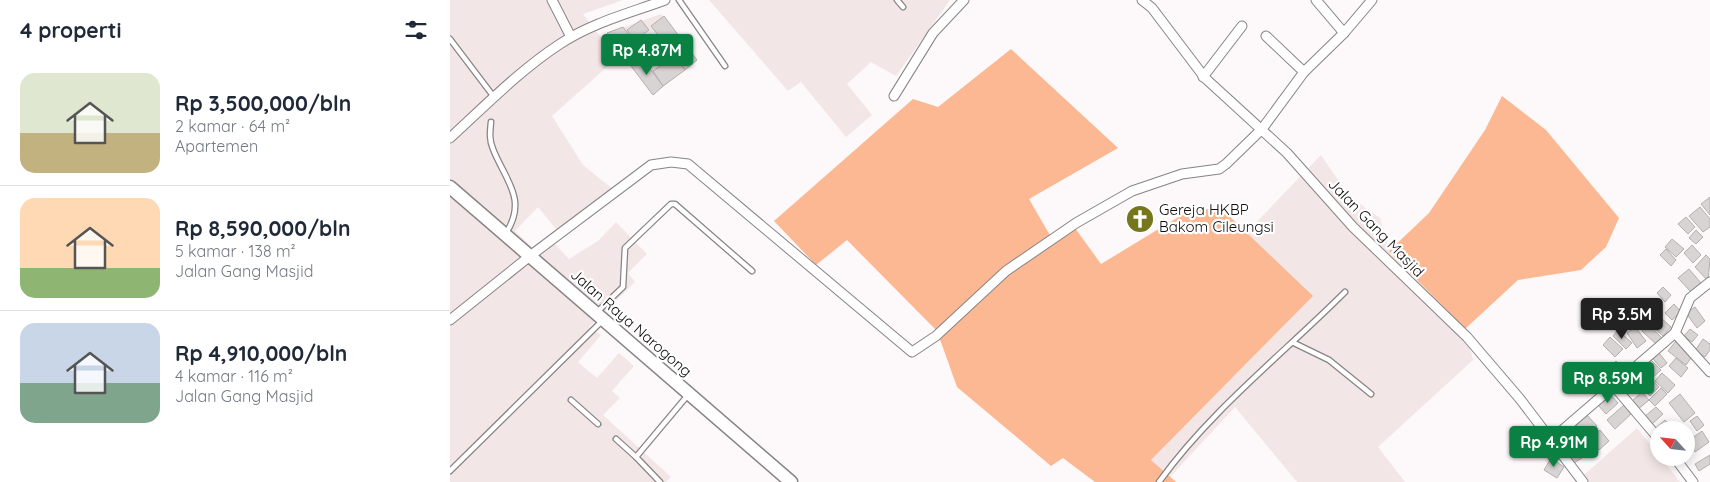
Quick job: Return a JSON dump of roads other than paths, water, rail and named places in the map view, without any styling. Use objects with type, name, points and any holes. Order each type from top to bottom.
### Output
[{"type":"main road","name":"Jalan Raya Narogong","points":[[450,187],[600,316],[688,395],[792,482]]},
{"type":"street","points":[[552,0],[571,37]]},
{"type":"street","points":[[450,138],[494,98],[559,44],[595,26],[665,0]]},
{"type":"street","points":[[894,96],[933,33],[964,0]]},
{"type":"street","name":"Jalan Gang Masjid","points":[[1142,0],[1152,8],[1203,77],[1262,129],[1353,227],[1467,337],[1583,482]]},
{"type":"street","points":[[1316,0],[1344,33]]},
{"type":"street","points":[[450,320],[530,256],[651,165],[671,162],[688,164],[912,352],[936,336],[1006,271],[1076,223],[1132,191],[1182,174],[1219,168],[1226,164],[1262,129],[1304,72],[1344,33],[1372,0]]},
{"type":"street","points":[[1203,77],[1242,26]]},
{"type":"street","points":[[1266,36],[1304,72]]},
{"type":"street","points":[[1551,440],[1675,333],[1690,298],[1710,282]]},
{"type":"street","points":[[1675,333],[1710,372]]},
{"type":"street","points":[[1613,385],[1650,428]]},
{"type":"street","points":[[1681,466],[1693,482]]},
{"type":"lane","points":[[679,0],[725,66]]},
{"type":"lane","points":[[897,0],[903,6]]},
{"type":"lane","points":[[450,39],[494,98]]},
{"type":"lane","points":[[491,122],[490,137],[493,150],[506,171],[516,199],[513,223],[505,234]]},
{"type":"lane","points":[[450,471],[600,316],[623,287],[625,248],[672,204],[675,204],[752,271]]},
{"type":"lane","points":[[1159,482],[1172,463],[1226,405],[1294,343],[1345,292]]},
{"type":"lane","points":[[1294,343],[1329,360],[1371,394]]},
{"type":"lane","points":[[636,457],[688,395]]},
{"type":"lane","points":[[571,400],[598,424]]},
{"type":"lane","points":[[616,440],[636,457],[660,482]]},
{"type":"place","name":"Gereja HKBP Bakom Cileungsi","points":[[1140,219]]}]
